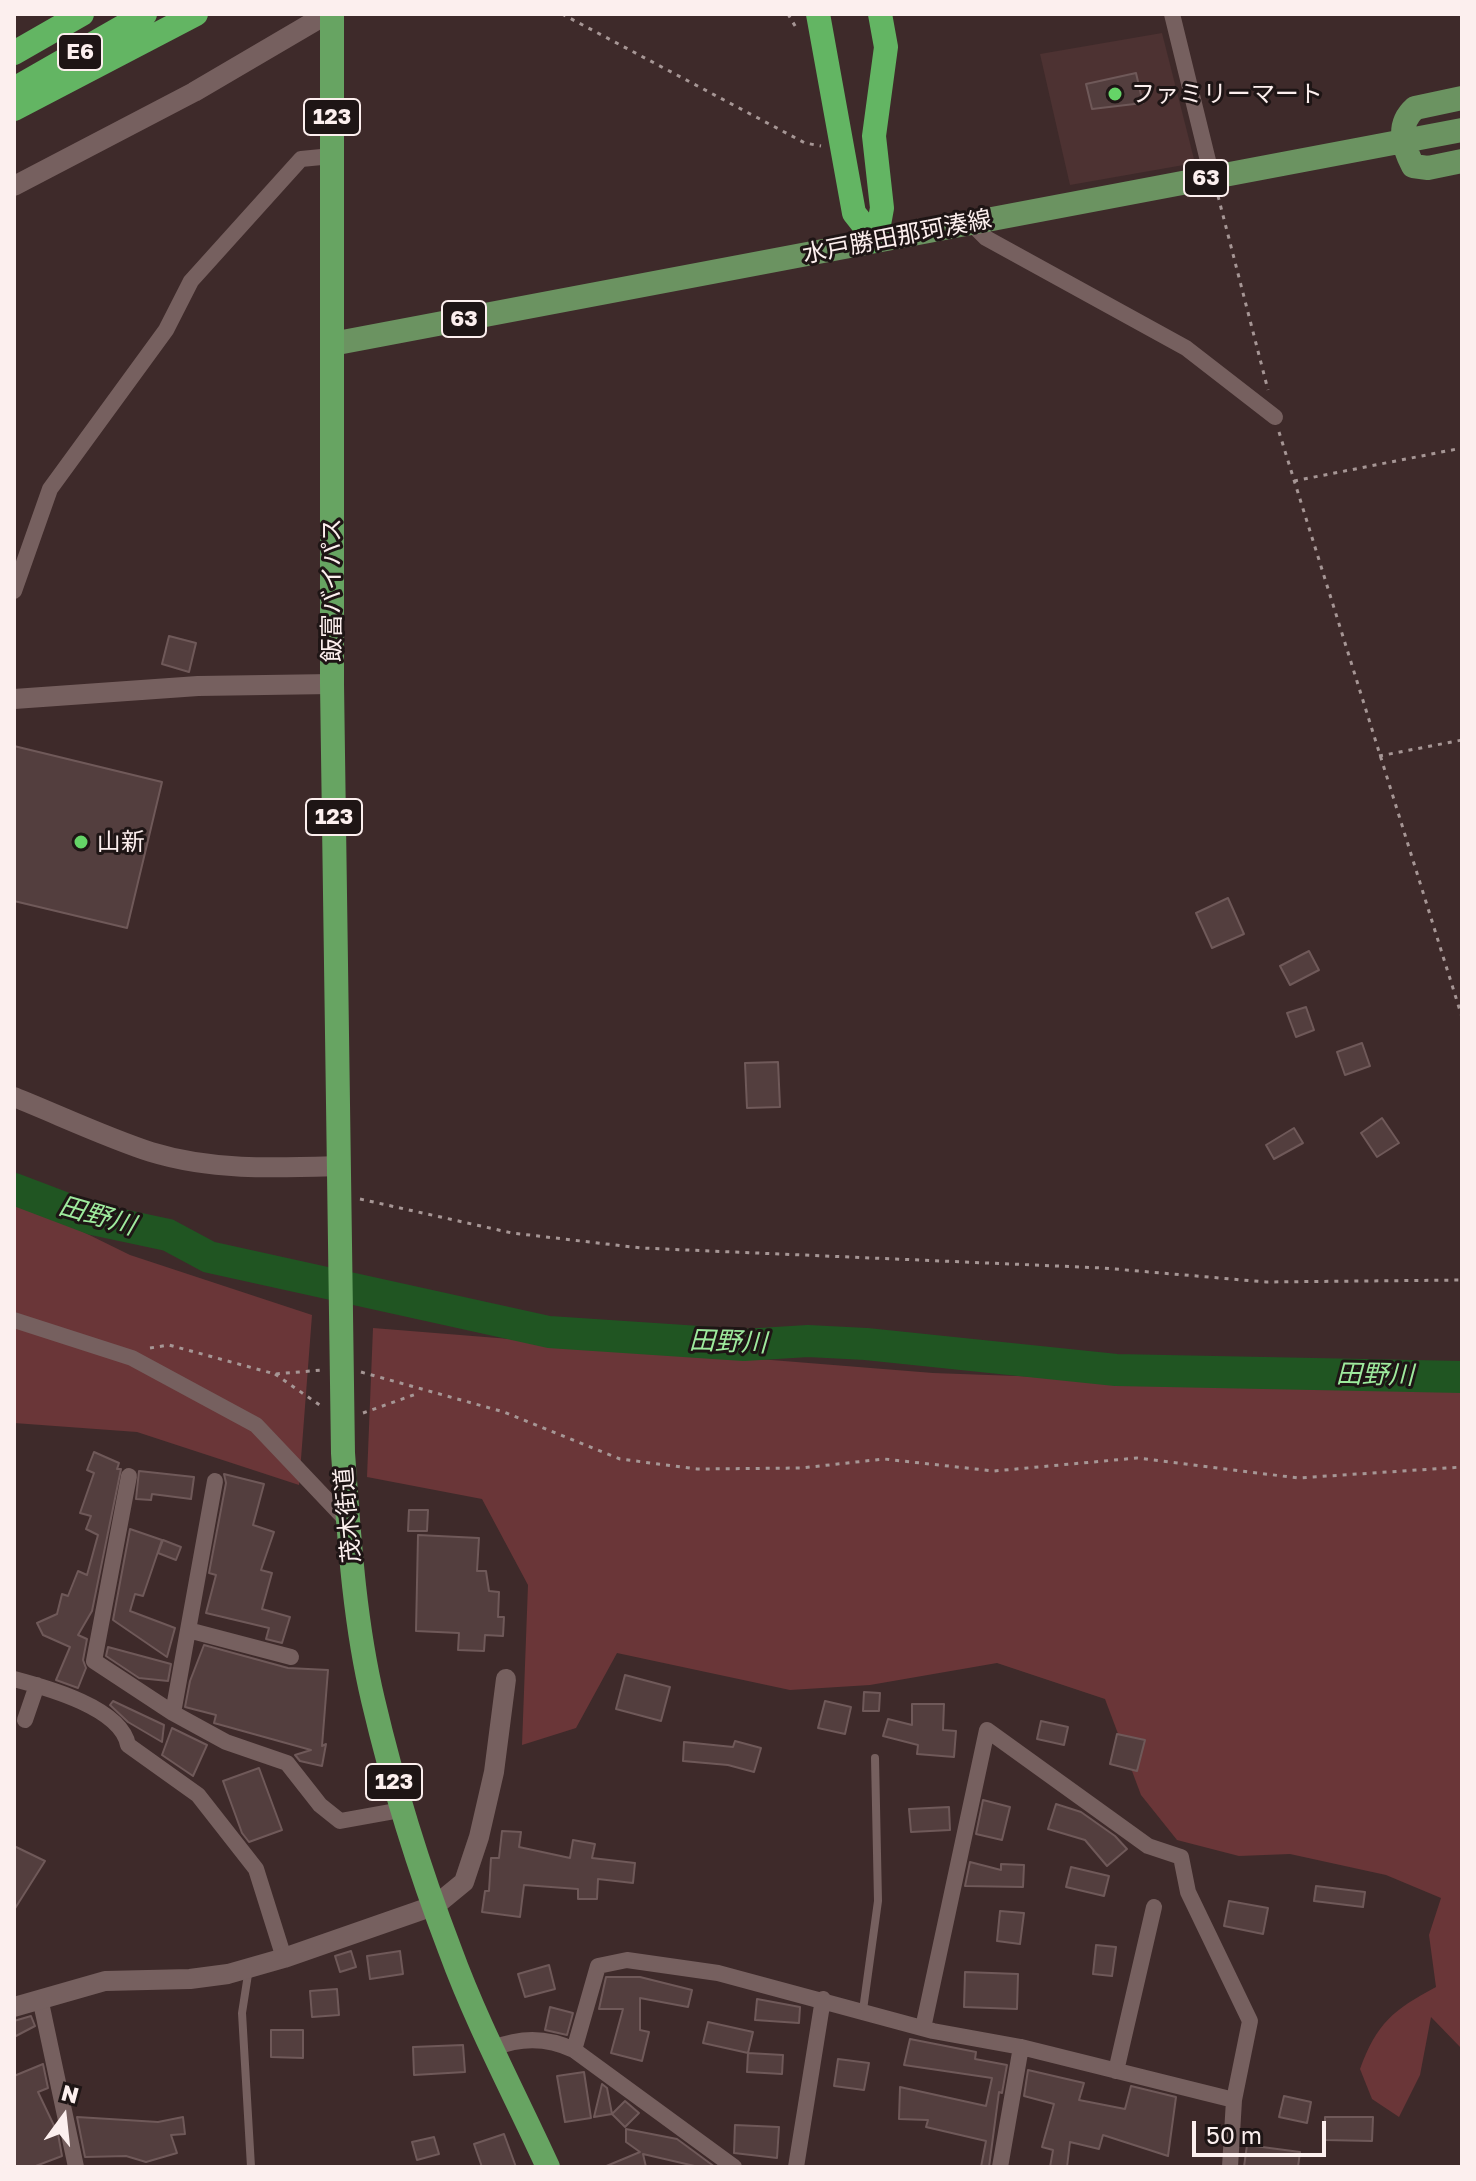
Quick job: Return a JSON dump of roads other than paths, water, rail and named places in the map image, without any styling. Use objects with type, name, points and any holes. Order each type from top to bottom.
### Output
[{"type":"highway","points":[[14,35],[50,14]]},
{"type":"highway","name":"E6","points":[[14,53],[82,14]]},
{"type":"highway","name":"E6","points":[[14,89],[145,14]]},
{"type":"highway","points":[[14,109],[196,14]]},
{"type":"highway","name":"飯富バイパス","points":[[329,14],[332,684],[340,1166]]},
{"type":"highway","points":[[876,241],[882,208],[874,136],[886,47],[880,16]]},
{"type":"highway","points":[[817,23],[854,213],[876,241]]},
{"type":"highway","name":"茂木街道","points":[[340,1166],[342,1369],[348,1522],[356,1603],[372,1698],[401,1810],[450,1950],[548,2167]]},
{"type":"main road","points":[[1462,98],[1415,108],[1403,123],[1403,141],[1413,166],[1428,168],[1462,161]]},
{"type":"main road","name":"水戸勝田那珂湊線","points":[[332,344],[1462,130]]},
{"type":"street","points":[[14,186],[194,92],[329,14]]},
{"type":"street","points":[[1172,14],[1212,177]]},
{"type":"street","points":[[14,591],[50,489],[166,330],[191,281],[301,159],[332,156]]},
{"type":"street","points":[[971,223],[986,238],[1186,348],[1275,417]]},
{"type":"street","points":[[14,699],[198,686],[332,684]]},
{"type":"street","points":[[14,1097],[151,1152],[197,1162],[249,1168],[340,1166]]},
{"type":"street","points":[[14,1320],[132,1358],[256,1425],[348,1522]]},
{"type":"street","points":[[129,1476],[94,1661],[173,1713],[226,1742],[287,1763],[320,1805],[340,1821],[401,1810]]},
{"type":"street","points":[[173,1713],[215,1481]]},
{"type":"street","points":[[188,1630],[291,1657]]},
{"type":"street","points":[[14,1679],[37,1685],[107,1715],[125,1731],[128,1745],[198,1795],[256,1869],[284,1958]]},
{"type":"street","points":[[14,2007],[105,1981],[190,1979],[249,1968],[436,1905],[464,1882],[479,1837],[494,1772],[506,1679]]},
{"type":"street","points":[[25,1720],[37,1685]]},
{"type":"street","points":[[923,2028],[987,1730],[1148,1846],[1181,1857],[1188,1892],[1250,2021],[1234,2100],[1230,2167]]},
{"type":"street","points":[[1116,2071],[1154,1907]]},
{"type":"street","points":[[574,2050],[598,1966],[627,1960],[718,1973],[923,2028],[1021,2047],[1234,2100]]},
{"type":"street","points":[[40,1998],[76,2167]]},
{"type":"street","points":[[796,2167],[823,1999]]},
{"type":"street","points":[[494,2048],[525,2039],[561,2044],[574,2050],[734,2167]]},
{"type":"street","points":[[1000,2167],[1021,2047]]},
{"type":"lane","points":[[863,2010],[878,1901],[875,1758]]},
{"type":"lane","points":[[249,1968],[242,2013],[251,2167]]},
{"type":"waterway","name":"田野川","points":[[14,1189],[93,1219],[168,1235],[209,1257],[549,1332],[744,1345],[808,1341],[866,1344],[1116,1370],[1462,1377]]},
{"type":"place","name":"ファミリーマート","points":[[1115,94]]},
{"type":"place","name":"山新","points":[[81,842]]}]
